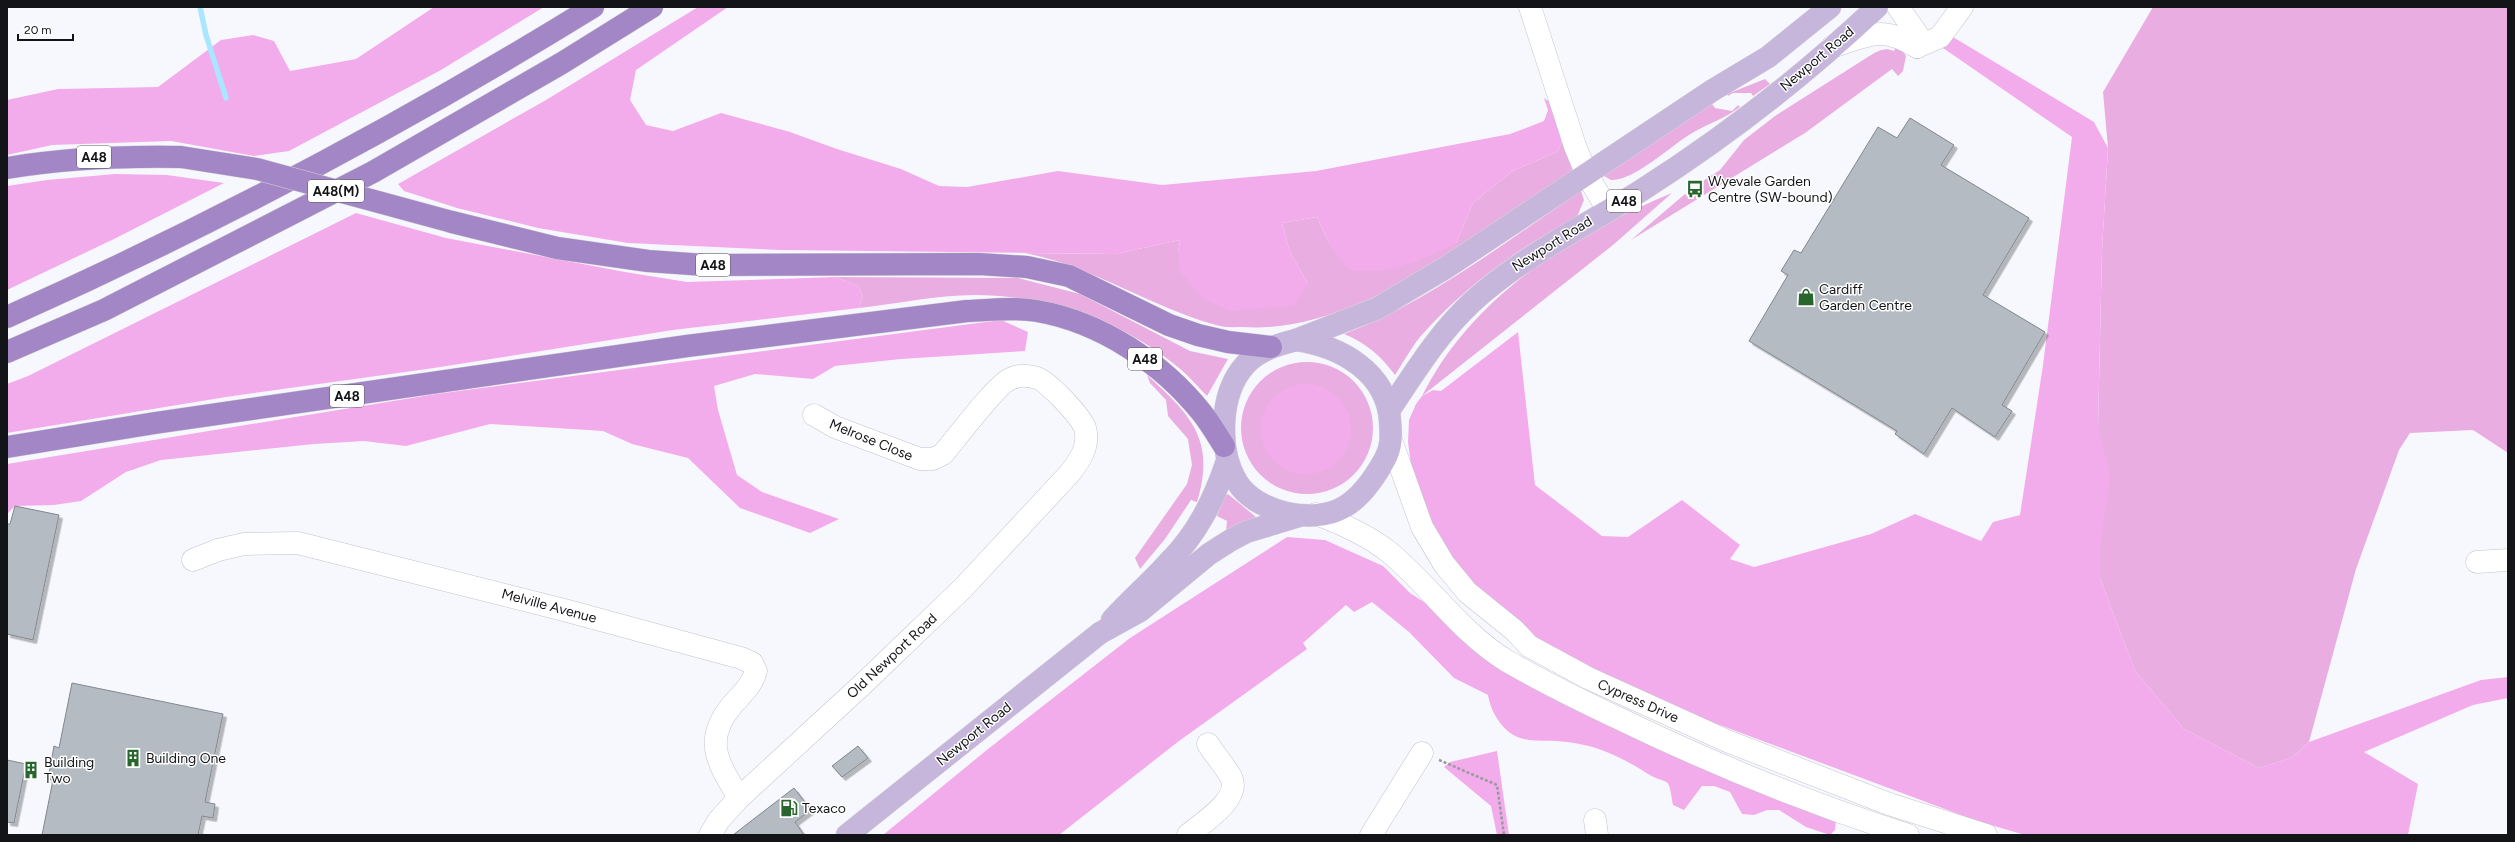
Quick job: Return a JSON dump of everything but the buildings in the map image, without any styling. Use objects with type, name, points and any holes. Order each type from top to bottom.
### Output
[{"type":"highway","name":"A48(M)","points":[[7,317],[70,289],[259,196],[434,101],[593,7]]},
{"type":"highway","name":"A48(M)","points":[[7,352],[104,310],[373,172],[562,63],[652,7]]},
{"type":"highway","name":"A48","points":[[7,168],[54,160],[110,156],[181,157],[257,169],[452,222],[557,248],[648,261],[705,265],[979,264],[1027,266],[1069,276],[1168,325],[1198,335],[1228,342],[1271,347]]},
{"type":"highway","name":"A48","points":[[7,447],[156,423],[687,346],[967,311],[1010,309],[1037,311],[1062,317],[1123,345],[1148,361],[1185,394],[1203,414],[1225,454]]},
{"type":"main road","points":[[1308,515],[1273,510],[1256,501],[1238,484],[1225,454],[1225,420],[1229,398],[1238,376],[1254,357],[1271,347],[1296,340],[1378,308],[1447,267],[1588,175],[1709,93],[1768,57],[1830,7]]},
{"type":"main road","name":"Newport Road","points":[[1390,409],[1422,360],[1470,304],[1504,275],[1552,242],[1608,210],[1693,156],[1832,48],[1877,7]]},
{"type":"main road","points":[[1296,340],[1318,343],[1354,360],[1375,381],[1385,396],[1390,409],[1392,443]]},
{"type":"main road","name":"Newport Road","points":[[1100,633],[1140,611],[1209,554],[1230,540],[1246,532],[1308,515],[1343,508],[1356,498],[1378,472],[1392,443]]},
{"type":"main road","name":"Newport Road","points":[[847,835],[1100,633],[1132,598],[1168,563],[1193,534],[1215,494],[1225,454]]},
{"type":"street","points":[[1530,7],[1575,146],[1588,175],[1608,210]]},
{"type":"street","points":[[1898,7],[1917,34],[1917,47]]},
{"type":"street","points":[[1917,47],[1940,37],[1962,7]]},
{"type":"street","points":[[1832,48],[1860,38],[1888,33],[1899,36],[1917,47]]},
{"type":"street","name":"Melrose Close","points":[[814,415],[835,427],[920,459],[933,459],[943,454],[998,389],[1009,379],[1025,375],[1039,378],[1076,413],[1085,428],[1086,442],[1082,457],[1070,473]]},
{"type":"street","name":"Cypress Drive","points":[[1392,443],[1422,528],[1444,564],[1467,592],[1514,630],[1529,646],[1588,678],[1727,741],[1889,804],[1986,835]]},
{"type":"street","name":"Old Newport Road","points":[[710,835],[719,820],[740,798],[931,620],[1012,537],[1070,473]]},
{"type":"street","name":"Cypress Drive","points":[[1308,515],[1359,532],[1390,553],[1456,620],[1506,660],[1585,702],[1677,747],[1763,783],[1908,835]]},
{"type":"street","name":"Melville Avenue","points":[[193,560],[218,550],[244,544],[298,543],[556,608],[741,658],[752,663],[756,671],[753,681],[724,715],[718,725],[715,742],[717,758],[723,773],[740,798]]},
{"type":"street","points":[[2477,562],[2508,560]]},
{"type":"street","points":[[1188,835],[1226,804],[1232,794],[1231,778],[1208,744]]},
{"type":"street","points":[[1371,835],[1422,753]]},
{"type":"path","points":[[1422,753],[1497,785],[1504,835]]},
{"type":"shaded area","points":[[434,7],[544,7],[441,70],[289,151],[254,156],[171,141],[52,145],[7,155],[7,100],[58,89],[158,87],[221,40],[253,35],[274,41],[290,71],[356,59]]},
{"type":"shaded area","points":[[698,7],[728,7],[636,70],[630,100],[646,125],[673,131],[721,113],[790,132],[837,149],[901,169],[939,186],[967,187],[1058,171],[1162,185],[1316,171],[1510,134],[1544,121],[1548,110],[1544,98],[1556,106],[1565,136],[1557,152],[1512,171],[1473,203],[1456,243],[1417,261],[1391,269],[1363,271],[1348,269],[1329,243],[1317,217],[1282,223],[1290,252],[1308,284],[1294,305],[1230,311],[1204,299],[1180,272],[1178,253],[1180,240],[1115,254],[779,250],[628,243],[538,228],[457,208],[404,191],[398,184],[546,100]]},
{"type":"shaded area","points":[[2153,7],[2508,7],[2508,453],[2473,430],[2410,433],[2399,450],[2356,569],[2309,742],[2291,758],[2259,768],[2184,729],[2135,671],[2100,578],[2098,428],[2102,251],[2108,148],[2103,92]]},
{"type":"shaded area","points":[[1953,37],[2094,122],[2108,148],[2102,251],[2098,428],[2110,476],[2100,546],[2100,578],[2135,671],[2184,729],[2259,768],[2291,758],[2309,742],[2481,680],[2508,677],[2508,698],[2473,705],[2364,752],[2418,784],[2408,835],[2025,835],[1977,821],[1669,706],[1539,642],[1471,586],[1436,538],[1411,465],[1408,442],[1409,420],[1416,404],[1422,396],[1433,390],[1441,391],[1518,332],[1535,485],[1602,536],[1628,537],[1682,500],[1740,545],[1730,559],[1754,567],[1871,534],[1915,514],[1981,541],[1993,522],[2020,515],[2043,365],[2072,137],[1943,48]]},
{"type":"shaded area","points":[[1898,44],[1906,56],[1903,71],[1898,76],[1892,69],[1805,133],[1631,240],[1685,194],[1691,196],[1702,188],[1703,181],[1720,170],[1744,140],[1775,116],[1879,50],[1885,49],[1894,51]]},
{"type":"shaded area","points":[[1765,79],[1770,84],[1753,96],[1751,93],[1733,93],[1728,96],[1727,94]]},
{"type":"shaded area","points":[[1712,104],[1715,108],[1732,111],[1738,105],[1740,107],[1694,132],[1631,175],[1621,179],[1611,180],[1604,176]]},
{"type":"shaded area","points":[[1565,136],[1574,159],[1571,173],[1498,224],[1416,276],[1373,298],[1329,315],[1286,325],[1233,327],[1219,326],[1168,308],[1074,267],[1025,253],[1115,254],[1180,240],[1178,253],[1308,284],[1290,252],[1282,223],[1317,217],[1329,243],[1456,243],[1473,203],[1512,171],[1557,152]]},
{"type":"shaded area","points":[[115,174],[167,175],[224,183],[114,239],[7,290],[7,186],[47,180]]},
{"type":"shaded area","points":[[1581,191],[1584,200],[1577,217],[1513,255],[1473,285],[1420,337],[1395,375],[1384,362],[1366,346],[1344,334],[1407,305],[1437,288]]},
{"type":"shaded area","points":[[1672,193],[1613,245],[1422,396],[1443,361],[1468,328],[1496,299],[1528,273],[1562,249],[1598,228],[1635,209]]},
{"type":"shaded area","points":[[356,213],[446,238],[625,272],[687,282],[835,277],[858,286],[863,296],[859,308],[673,330],[434,368],[226,397],[7,433],[7,384],[28,376]]},
{"type":"shaded area","points":[[835,277],[1018,278],[1080,294],[1190,351],[1228,359],[1207,396],[1183,371],[1157,351],[1109,324],[1082,314],[1029,300],[1001,296],[974,295],[931,298],[859,308],[863,296],[858,286]]},
{"type":"shaded area","points":[[1001,320],[1028,332],[1025,351],[901,359],[835,366],[813,379],[755,374],[714,386],[718,410],[737,475],[762,492],[839,519],[810,533],[740,508],[688,458],[632,444],[603,431],[490,424],[406,446],[364,441],[314,444],[161,460],[126,472],[81,501],[54,505],[15,506],[7,514],[7,464],[436,394]]},
{"type":"shaded area","points":[[1313,362],[1332,367],[1344,373],[1354,381],[1362,391],[1368,403],[1372,415],[1372,441],[1368,453],[1362,465],[1354,475],[1344,483],[1332,489],[1320,493],[1301,494],[1282,489],[1270,483],[1260,475],[1252,465],[1246,453],[1242,441],[1241,422],[1246,403],[1252,391],[1260,381],[1270,373],[1282,367],[1294,363]]},
{"type":"shaded area","points":[[1147,375],[1163,389],[1187,416],[1196,430],[1201,445],[1203,462],[1202,480],[1197,502],[1191,500],[1165,539],[1140,569],[1135,558],[1187,484],[1192,465],[1188,439],[1168,416],[1166,400],[1150,383]]},
{"type":"shaded area","points":[[1306,384],[1323,388],[1338,397],[1347,412],[1351,429],[1347,446],[1338,461],[1323,470],[1306,474],[1289,470],[1274,461],[1265,446],[1261,429],[1265,412],[1274,397],[1289,388]]},
{"type":"shaded area","points":[[1228,494],[1256,517],[1226,532],[1227,521],[1217,516],[1225,496]]},
{"type":"shaded area","points":[[1287,537],[1325,540],[1383,566],[1410,593],[1430,606],[1454,629],[1836,820],[1835,830],[1830,835],[1806,827],[1779,810],[1767,810],[1754,815],[1742,814],[1730,792],[1714,786],[1702,786],[1684,810],[1673,805],[1669,784],[1653,777],[1627,761],[1608,752],[1562,741],[1540,741],[1517,737],[1510,733],[1495,716],[1488,695],[1454,678],[1409,632],[1372,602],[1354,612],[1346,605],[1303,643],[1307,649],[1179,741],[1059,835],[883,835],[988,749],[1130,638]]},
{"type":"shaded area","points":[[1497,751],[1509,835],[1497,835],[1491,806],[1444,767],[1450,762]]},
{"type":"waterway","points":[[200,7],[206,35],[226,98]]},
{"type":"place","name":"Wyevale Garden Centre (SW-bound)","points":[[1695,189]]},
{"type":"place","name":"Cardiff Garden Centre","points":[[1806,297]]},
{"type":"place","name":"Building One","points":[[133,758]]},
{"type":"place","name":"Building Two","points":[[31,770]]},
{"type":"place","name":"Texaco","points":[[789,808]]}]
